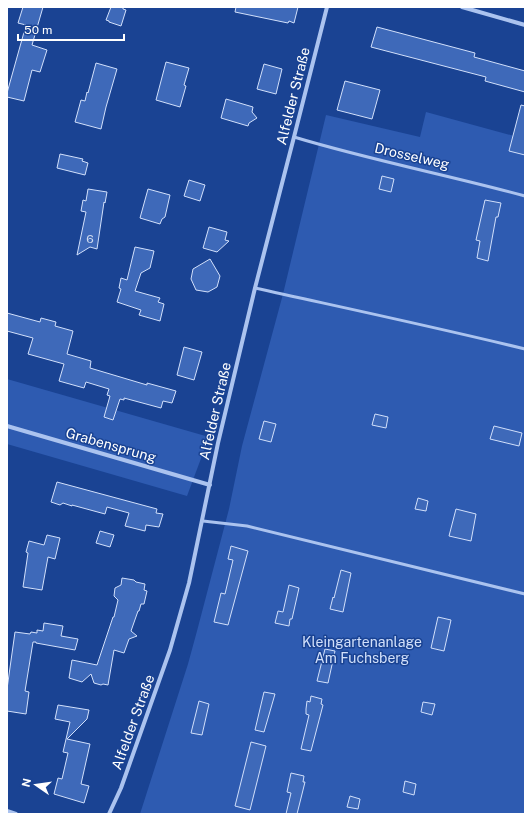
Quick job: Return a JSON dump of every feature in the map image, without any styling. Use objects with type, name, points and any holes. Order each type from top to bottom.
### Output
[{"type":"street","name":"Alfelder Straße","points":[[109,814],[121,788],[170,650],[189,583],[224,419],[255,288],[327,7]]},
{"type":"street","points":[[462,7],[525,25]]},
{"type":"street","name":"Grabensprung","points":[[7,426],[210,485]]},
{"type":"street","points":[[7,812],[16,814]]},
{"type":"lane","name":"Drosselweg","points":[[294,137],[322,146],[525,196]]},
{"type":"lane","points":[[255,288],[525,349]]},
{"type":"lane","points":[[203,521],[247,526],[525,594]]},
{"type":"green space","name":"Kleingartenanlage Am Fuchsberg","points":[[426,112],[525,139],[525,814],[140,814],[188,664],[197,631],[229,509],[242,446],[283,294],[326,115],[420,137]]},
{"type":"green space","points":[[7,379],[209,437],[187,496],[7,444]]},
{"type":"building","points":[[23,7],[43,7],[32,45],[47,50],[40,72],[32,70],[24,101],[7,97],[26,25],[18,23]]},
{"type":"building","points":[[111,7],[123,7],[123,9],[126,10],[121,26],[106,20]]},
{"type":"building","points":[[236,7],[298,7],[294,23],[289,21],[288,23],[235,12]]},
{"type":"building","points":[[377,27],[475,53],[474,57],[525,71],[525,92],[485,81],[486,77],[371,47]]},
{"type":"building","points":[[166,62],[189,68],[180,107],[156,100]]},
{"type":"building","points":[[96,63],[117,69],[101,129],[75,122],[81,100],[85,101],[87,92],[88,93]]},
{"type":"building","points":[[264,64],[282,69],[276,94],[257,89]]},
{"type":"building","points":[[345,81],[380,90],[372,119],[337,110]]},
{"type":"building","points":[[226,99],[253,107],[252,112],[257,118],[249,123],[248,126],[221,118]]},
{"type":"building","points":[[521,105],[525,106],[525,155],[509,151]]},
{"type":"building","points":[[60,154],[83,159],[82,161],[88,163],[85,175],[57,168]]},
{"type":"building","points":[[382,176],[394,179],[391,192],[379,189]]},
{"type":"building","points":[[189,180],[205,185],[200,201],[184,196]]},
{"type":"building","points":[[88,189],[107,192],[105,203],[104,202],[97,249],[90,247],[77,255],[86,212],[81,211],[83,200],[86,201]]},
{"type":"building","points":[[148,189],[170,195],[165,217],[162,219],[160,224],[140,218]]},
{"type":"building","points":[[485,200],[501,203],[498,217],[496,217],[488,261],[477,258],[480,241],[476,240]]},
{"type":"building","points":[[209,227],[227,232],[225,240],[229,241],[217,252],[203,248]]},
{"type":"building","points":[[135,247],[154,251],[150,268],[141,273],[135,291],[160,298],[158,302],[164,304],[160,321],[139,315],[141,310],[117,302],[121,289],[119,288],[121,278],[127,280]]},
{"type":"building","points":[[210,259],[220,276],[217,287],[208,292],[196,290],[191,279],[193,269]]},
{"type":"building","points":[[7,313],[40,322],[41,318],[56,322],[55,326],[73,331],[67,354],[91,361],[90,368],[147,385],[147,383],[176,391],[172,403],[163,401],[161,408],[124,398],[124,400],[120,399],[113,420],[104,417],[110,396],[107,395],[109,389],[86,382],[84,388],[59,381],[64,364],[28,354],[33,338],[7,331]]},
{"type":"building","points":[[184,347],[202,352],[194,380],[177,375]]},
{"type":"building","points":[[375,414],[388,417],[386,428],[372,425]]},
{"type":"building","points":[[264,421],[276,424],[271,442],[259,439]]},
{"type":"building","points":[[494,426],[522,433],[519,446],[490,439]]},
{"type":"building","points":[[57,482],[157,509],[156,513],[163,514],[159,527],[146,525],[145,531],[125,526],[129,513],[107,507],[105,514],[63,503],[60,505],[51,502]]},
{"type":"building","points":[[418,498],[428,501],[426,511],[415,509]]},
{"type":"building","points":[[456,509],[476,514],[471,541],[449,536]]},
{"type":"building","points":[[100,531],[114,535],[110,547],[96,543]]},
{"type":"building","points":[[47,535],[60,538],[55,559],[48,557],[42,590],[23,587],[28,553],[26,552],[29,541],[44,545]]},
{"type":"building","points":[[231,546],[248,551],[228,625],[214,622],[221,593],[225,594],[233,560],[228,559]]},
{"type":"building","points":[[341,570],[351,573],[343,612],[330,609]]},
{"type":"building","points":[[122,578],[145,584],[144,590],[147,591],[144,604],[141,604],[131,631],[137,636],[129,639],[124,653],[114,650],[108,685],[94,683],[91,674],[82,682],[69,678],[72,660],[97,665],[114,617],[118,600],[114,596],[115,588],[121,585]]},
{"type":"building","points":[[289,585],[299,588],[289,626],[275,623],[278,611],[283,612]]},
{"type":"building","points":[[438,617],[451,620],[444,651],[431,648]]},
{"type":"building","points":[[44,623],[63,626],[61,636],[78,639],[75,650],[33,642],[25,691],[29,692],[26,714],[7,711],[7,689],[15,632],[30,634],[31,632],[37,633],[37,630],[43,631]]},
{"type":"building","points":[[325,649],[335,651],[328,683],[317,681]]},
{"type":"building","points":[[264,692],[275,694],[264,732],[255,730]]},
{"type":"building","points":[[311,696],[322,699],[321,704],[323,705],[311,751],[301,749],[309,715],[306,714],[307,701],[310,702]]},
{"type":"building","points":[[199,701],[209,704],[202,735],[191,733]]},
{"type":"building","points":[[423,702],[435,704],[432,715],[421,712]]},
{"type":"building","points":[[58,705],[89,710],[87,719],[67,739],[90,744],[81,784],[89,786],[84,803],[54,794],[58,778],[62,779],[68,753],[63,752],[70,722],[55,719]]},
{"type":"building","points":[[251,742],[266,746],[250,810],[235,806]]},
{"type":"building","points":[[291,773],[304,776],[303,782],[305,782],[297,814],[286,814],[291,793],[287,792]]},
{"type":"building","points":[[405,781],[416,784],[414,795],[403,792]]},
{"type":"building","points":[[350,796],[360,799],[358,809],[347,807]]}]
